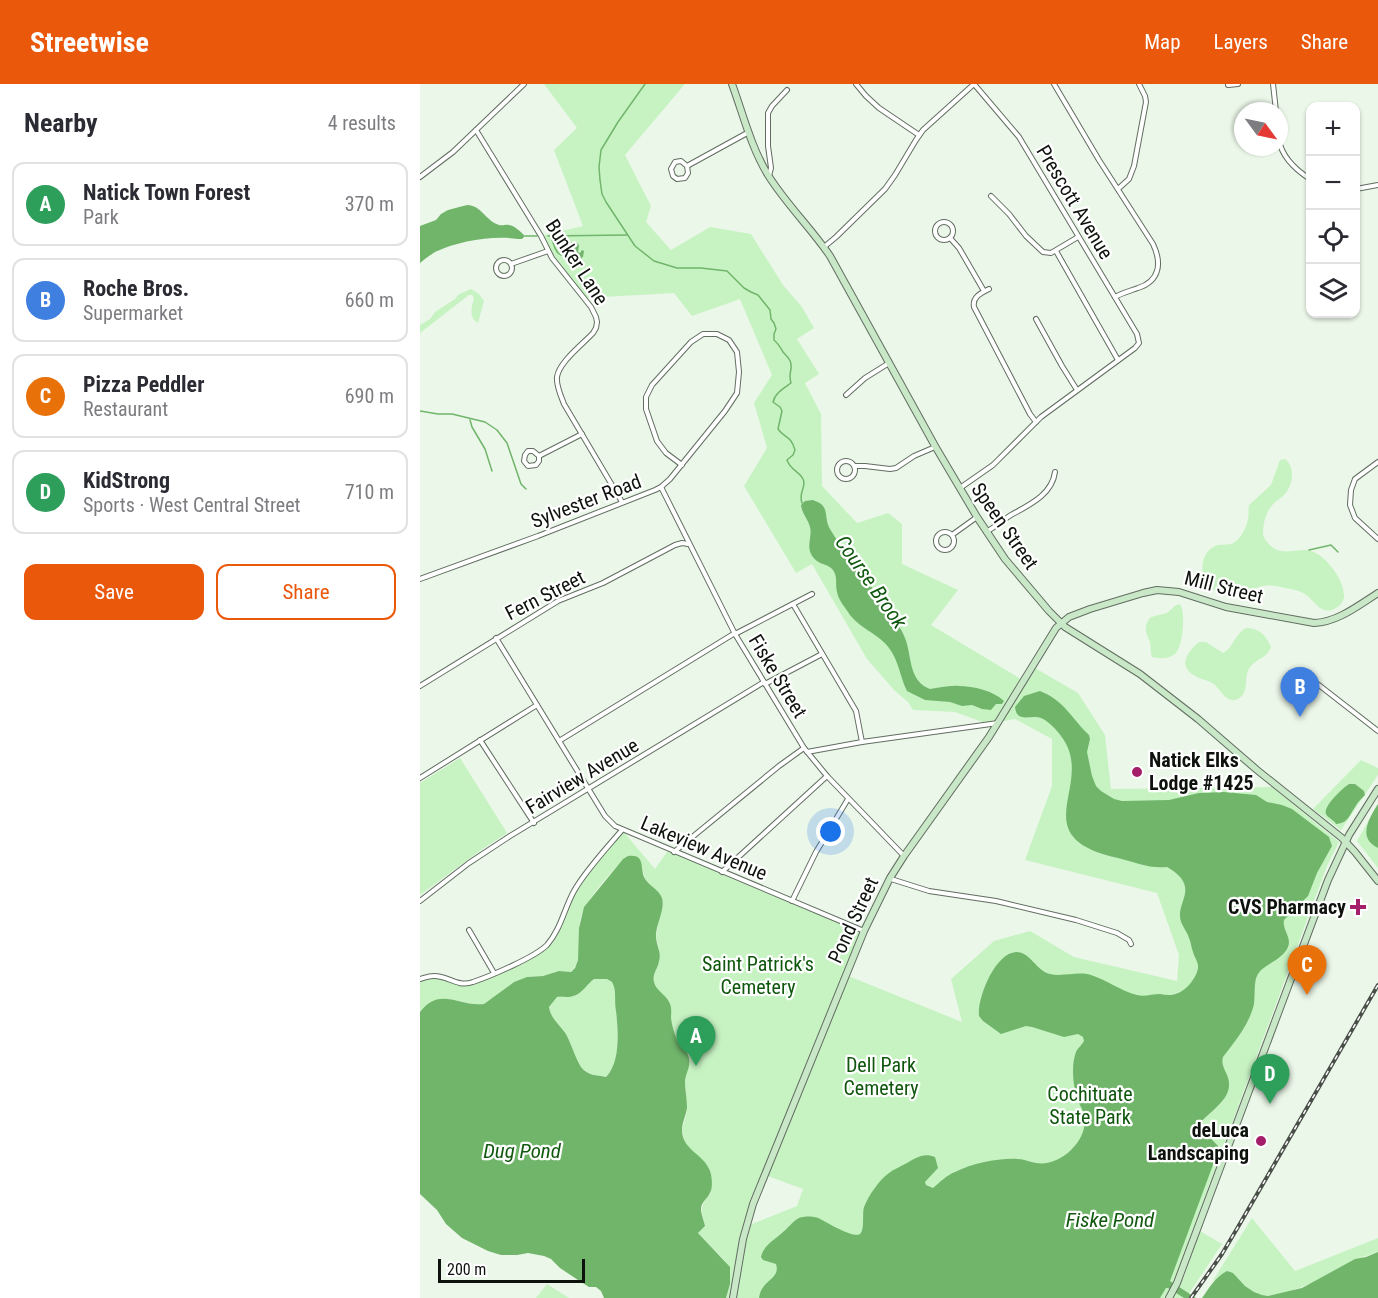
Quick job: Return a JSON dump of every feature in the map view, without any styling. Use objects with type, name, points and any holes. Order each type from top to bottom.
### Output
[{"type":"street","points":[[420,177],[444,159],[524,84]]},
{"type":"street","name":"Speen Street","points":[[732,84],[758,155],[769,176],[824,247],[844,279],[935,446],[986,532],[1005,559],[1060,623],[1148,680],[1198,719],[1346,842],[1378,881]]},
{"type":"street","points":[[857,84],[879,108],[919,135]]},
{"type":"street","points":[[824,247],[885,189],[927,126],[974,84]]},
{"type":"street","name":"Prescott Avenue","points":[[974,84],[1019,137],[1137,334],[1139,343],[1119,360]]},
{"type":"street","points":[[1054,84],[1153,244],[1158,257],[1159,264],[1150,281],[1144,286],[1114,297]]},
{"type":"street","points":[[1118,189],[1129,179],[1134,166],[1146,102],[1139,84]]},
{"type":"street","points":[[1228,85],[1238,84]]},
{"type":"street","points":[[1273,84],[1275,102]]},
{"type":"street","points":[[769,176],[771,168],[768,113],[787,90]]},
{"type":"street","name":"Bunker Lane","points":[[476,130],[556,264],[588,303],[596,317],[596,328],[593,333],[561,367],[557,376],[558,389],[564,404],[622,502]]},
{"type":"street","points":[[687,166],[749,132]]},
{"type":"street","points":[[1285,156],[1306,175]]},
{"type":"street","points":[[681,161],[687,166],[688,173],[685,178],[677,179],[671,174],[675,162],[681,161]]},
{"type":"street","points":[[1360,188],[1378,185]]},
{"type":"street","points":[[991,196],[1043,252],[1054,252],[1078,237]]},
{"type":"street","points":[[944,222],[950,224],[953,232],[950,238],[939,239],[935,233],[937,226],[944,222]]},
{"type":"street","points":[[950,238],[987,290],[975,299],[974,307],[1036,422]]},
{"type":"street","points":[[511,264],[548,251]]},
{"type":"street","points":[[960,489],[993,465],[1036,422],[1119,360],[1054,252]]},
{"type":"street","points":[[506,260],[511,264],[511,270],[506,275],[500,275],[497,272],[496,267],[500,261],[506,260]]},
{"type":"street","points":[[1036,319],[1077,390]]},
{"type":"street","name":"Sylvester Road","points":[[420,579],[661,487],[682,465],[737,393],[739,372],[737,352],[729,340],[717,334],[703,334],[691,342],[652,385],[646,397],[646,409],[657,441],[666,453],[682,465]]},
{"type":"street","points":[[846,395],[865,378],[890,363]]},
{"type":"street","points":[[539,456],[582,434]]},
{"type":"street","points":[[855,466],[855,473],[850,477],[842,477],[837,472],[839,464],[844,461],[855,466],[891,470],[935,446]]},
{"type":"street","points":[[528,452],[535,452],[539,456],[539,461],[533,466],[528,466],[524,461],[528,452]]},
{"type":"street","points":[[1378,462],[1355,479],[1350,505],[1355,518],[1378,539]]},
{"type":"street","points":[[986,532],[1046,492],[1053,483],[1055,472]]},
{"type":"street","name":"Fiske Street","points":[[661,487],[735,634],[806,750],[848,799],[904,856]]},
{"type":"street","points":[[952,535],[977,517]]},
{"type":"street","points":[[947,532],[952,535],[954,543],[951,548],[944,550],[938,547],[936,540],[939,535],[947,532]]},
{"type":"street","name":"Fern Street","points":[[420,686],[558,601],[603,583],[675,545],[689,544]]},
{"type":"street","name":"Mill Street","points":[[1060,623],[1096,607],[1143,592],[1157,590],[1179,592],[1226,607],[1314,623],[1326,622],[1378,593]]},
{"type":"street","points":[[559,741],[735,634],[812,594]]},
{"type":"street","points":[[793,604],[856,711],[861,742]]},
{"type":"street","name":"Pond Street","points":[[733,1298],[743,1239],[753,1204],[864,931],[890,878],[904,856],[998,723],[1060,623]]},
{"type":"street","points":[[496,638],[605,816],[622,830]]},
{"type":"street","name":"Fairview Avenue","points":[[420,901],[469,863],[589,789],[764,683],[822,654]]},
{"type":"street","points":[[1306,675],[1378,731]]},
{"type":"street","points":[[421,775],[537,705]]},
{"type":"street","points":[[674,852],[778,766],[806,750],[998,723]]},
{"type":"street","points":[[480,740],[534,823]]},
{"type":"street","points":[[722,872],[827,776]]},
{"type":"street","points":[[1170,1295],[1177,1283],[1328,880],[1346,842],[1378,789]]},
{"type":"street","points":[[792,901],[816,852],[848,799]]},
{"type":"street","name":"Lakeview Avenue","points":[[420,979],[433,976],[465,984],[471,983],[534,954],[546,945],[560,925],[575,888],[622,830],[864,931]]},
{"type":"street","points":[[890,878],[929,891],[996,901],[1076,920],[1117,933],[1129,940],[1131,944]]},
{"type":"street","points":[[469,930],[494,973]]},
{"type":"green space","name":"Cochituate State Park","points":[[544,84],[685,84],[625,155],[651,206],[646,222],[671,250],[710,227],[751,234],[783,285],[802,307],[814,328],[797,339],[819,374],[805,383],[821,414],[822,486],[857,523],[888,513],[902,524],[902,564],[958,590],[931,625],[1026,682],[1035,668],[1078,693],[1105,735],[1111,789],[1272,787],[1339,842],[1327,866],[1184,1253],[1174,1289],[1168,1298],[726,1298],[730,1284],[725,1261],[698,1233],[705,1226],[702,1208],[711,1193],[706,1165],[689,1149],[682,1130],[687,1111],[685,1080],[690,1061],[689,1055],[676,1038],[669,1001],[654,983],[654,970],[659,961],[656,937],[662,902],[657,891],[649,885],[643,872],[623,859],[599,886],[584,910],[579,923],[578,960],[570,972],[559,971],[543,976],[527,977],[514,982],[484,1004],[450,999],[435,1000],[420,1012],[420,979],[433,976],[465,984],[494,973],[542,949],[551,940],[575,888],[622,830],[655,869],[669,849],[864,931],[846,975],[962,1022],[951,979],[994,941],[1030,931],[1074,957],[1177,981],[1179,955],[1157,893],[1025,860],[1052,786],[1052,739],[1015,719],[988,724],[955,712],[913,710],[867,659],[812,564],[796,573],[744,486],[767,448],[754,403],[772,375],[740,299],[692,316],[674,293],[585,298],[556,264],[541,236],[583,226],[554,150],[577,128]],"holes":[[[765,1175],[803,1189],[797,1206],[747,1226]]]},
{"type":"green space","points":[[471,289],[484,301],[478,323],[472,315],[474,298],[469,295],[420,333],[420,325],[430,319],[435,312],[459,294]]},
{"type":"green space","points":[[1285,459],[1291,467],[1291,482],[1284,495],[1268,512],[1265,519],[1264,536],[1268,543],[1277,550],[1286,552],[1307,550],[1326,561],[1341,583],[1344,597],[1340,605],[1330,610],[1322,609],[1301,592],[1274,586],[1255,588],[1231,597],[1212,589],[1204,579],[1202,569],[1206,554],[1213,547],[1231,544],[1239,538],[1247,522],[1249,505],[1271,485],[1280,460]]},
{"type":"green space","points":[[1180,604],[1183,622],[1178,650],[1167,658],[1152,657],[1146,631],[1148,622],[1151,617],[1167,613]]},
{"type":"green space","points":[[1246,628],[1262,633],[1271,647],[1248,670],[1242,696],[1230,700],[1215,685],[1188,670],[1187,656],[1199,642],[1206,642],[1223,653]]},
{"type":"green space","points":[[460,758],[507,833],[420,895],[420,783]]},
{"type":"green space","points":[[1361,760],[1378,768],[1378,775],[1341,830],[1313,809]]},
{"type":"green space","points":[[1378,804],[1378,868],[1357,841]]},
{"type":"green space","points":[[594,979],[607,979],[612,982],[615,993],[617,1046],[614,1063],[606,1077],[589,1074],[581,1067],[567,1036],[554,1019],[549,1007],[557,997],[579,993]]},
{"type":"green space","points":[[1252,1218],[1295,1271],[1378,1238],[1378,1252],[1358,1258],[1306,1285],[1269,1296],[1264,1296],[1246,1287],[1233,1273],[1220,1275],[1212,1282]]},
{"type":"green space","points":[[1200,1231],[1222,1244],[1186,1298],[1173,1298],[1184,1277]]},
{"type":"green space","points":[[547,1284],[569,1298],[536,1298]]},
{"type":"water","points":[[467,205],[476,208],[494,223],[511,226],[525,236],[522,239],[487,238],[465,242],[435,252],[420,263],[420,226],[436,220],[448,210]]},
{"type":"water","points":[[572,242],[579,245],[578,252],[584,251],[583,257],[571,259],[564,253],[562,250]]},
{"type":"water","points":[[813,500],[824,508],[831,531],[841,545],[861,563],[876,596],[899,626],[918,680],[930,689],[955,686],[983,690],[1000,697],[1004,701],[1002,704],[996,704],[991,710],[982,709],[972,705],[962,706],[950,702],[925,700],[907,691],[889,648],[852,618],[839,597],[833,570],[817,561],[810,553],[811,531],[801,505],[805,501]]},
{"type":"water","name":"Fiske Pond","points":[[1040,691],[1062,705],[1089,735],[1087,752],[1092,776],[1096,786],[1114,799],[1122,801],[1169,800],[1199,793],[1224,792],[1256,795],[1267,802],[1292,809],[1329,837],[1332,846],[1317,873],[1308,896],[1284,920],[1289,940],[1288,947],[1257,976],[1254,1004],[1249,1019],[1223,1057],[1229,1089],[1222,1101],[1201,1122],[1200,1127],[1218,1146],[1217,1154],[1170,1281],[1196,1298],[1184,1298],[1166,1288],[1160,1298],[759,1298],[763,1287],[777,1269],[776,1264],[763,1260],[761,1257],[764,1249],[797,1219],[814,1217],[851,1234],[860,1234],[864,1207],[875,1188],[891,1172],[916,1158],[923,1155],[935,1157],[938,1168],[925,1182],[933,1188],[949,1175],[970,1166],[1010,1159],[1045,1163],[1062,1157],[1076,1145],[1081,1137],[1085,1119],[1076,1093],[1073,1069],[1074,1057],[1084,1041],[1083,1037],[1078,1034],[1064,1037],[1026,1026],[1001,1034],[979,1016],[984,988],[995,968],[1008,954],[1016,952],[1026,955],[1050,974],[1091,975],[1140,996],[1176,994],[1189,985],[1197,973],[1198,963],[1180,918],[1185,890],[1184,882],[1178,875],[1167,867],[1142,865],[1089,848],[1073,836],[1067,822],[1072,772],[1070,754],[1061,736],[1049,723],[1037,717],[1021,717],[1016,712],[1015,707],[1024,696]]},
{"type":"water","points":[[1349,784],[1355,784],[1364,791],[1365,795],[1346,821],[1336,824],[1326,814],[1327,806]]},
{"type":"water","points":[[1378,804],[1378,848],[1368,839],[1366,833],[1371,815]]},
{"type":"water","name":"Dug Pond","points":[[633,856],[639,859],[644,877],[662,898],[656,934],[660,958],[654,982],[670,1004],[675,1035],[689,1058],[685,1081],[687,1108],[682,1127],[683,1137],[711,1173],[711,1191],[701,1209],[705,1226],[698,1233],[730,1267],[730,1284],[726,1298],[604,1298],[596,1287],[589,1287],[544,1256],[528,1253],[501,1255],[462,1238],[446,1224],[437,1210],[420,1194],[420,1012],[427,1004],[442,999],[484,1004],[514,982],[527,977],[543,976],[559,971],[571,972],[578,960],[579,928],[584,907],[623,859]],"holes":[[[594,979],[607,979],[612,982],[614,989],[618,1036],[614,1063],[606,1077],[589,1074],[581,1067],[567,1036],[554,1019],[549,1007],[557,997],[576,995]]]},
{"type":"water","points":[[1378,1252],[1378,1298],[1202,1298],[1216,1279],[1227,1271],[1233,1273],[1254,1292],[1268,1296],[1302,1288],[1355,1259]]},
{"type":"waterway","name":"Course Brook","points":[[645,84],[601,150],[599,167],[602,194],[635,246],[654,261],[677,268],[727,271],[744,288],[758,295],[770,310],[776,329],[774,340],[789,359],[791,366],[791,383],[778,393],[773,402],[782,411],[778,429],[792,442],[795,450],[787,460],[803,479],[802,503]]},
{"type":"waterway","points":[[548,236],[627,235]]},
{"type":"waterway","points":[[525,236],[537,236]]},
{"type":"waterway","points":[[551,237],[558,253],[564,254]]},
{"type":"waterway","points":[[563,247],[560,242],[564,237]]},
{"type":"waterway","points":[[420,411],[452,414],[485,422],[497,430],[507,443],[521,484],[526,489]]},
{"type":"waterway","points":[[470,420],[485,449],[492,471]]},
{"type":"waterway","points":[[1309,550],[1331,545],[1338,552]]},
{"type":"railway","points":[[1191,1298],[1222,1254],[1378,985]]},
{"type":"place","name":"Roche Bros.","points":[[1300,717]]},
{"type":"place","name":"Natick Elks Lodge #1425","points":[[1137,772]]},
{"type":"place","name":"CVS Pharmacy","points":[[1358,907]]},
{"type":"place","name":"Pizza Peddler","points":[[1307,995]]},
{"type":"place","name":"Natick Town Forest","points":[[696,1066]]},
{"type":"place","name":"KidStrong","points":[[1270,1104]]},
{"type":"place","name":"deLuca Landscaping","points":[[1261,1141]]},
{"type":"park label","name":"Saint Patrick's Cemetery","points":[[758,976]]},
{"type":"park label","name":"Dell Park Cemetery","points":[[881,1076]]}]
